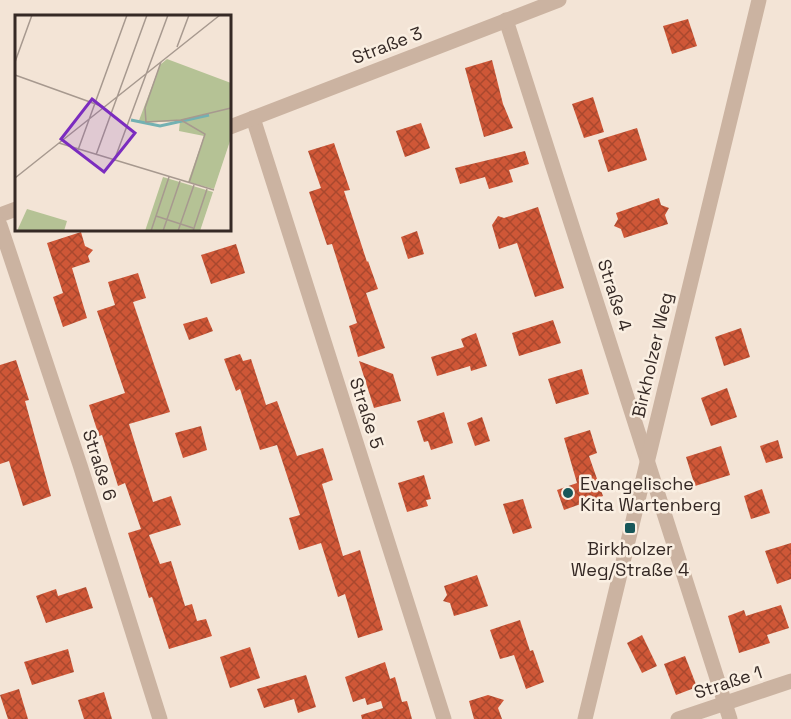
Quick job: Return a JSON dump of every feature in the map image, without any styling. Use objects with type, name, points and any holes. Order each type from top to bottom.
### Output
[{"type":"street","name":"Straße 3","points":[[231,127],[559,0]]},
{"type":"street","name":"Birkholzer Weg","points":[[585,719],[759,0]]},
{"type":"street","name":"Straße 4","points":[[506,20],[730,719]]},
{"type":"street","name":"Straße 5","points":[[253,118],[444,719]]},
{"type":"street","points":[[0,215],[15,209]]},
{"type":"street","name":"Straße 6","points":[[0,225],[80,465],[160,719]]},
{"type":"street","name":"Straße 1","points":[[678,719],[791,681]]},
{"type":"building","points":[[688,19],[697,46],[672,54],[663,26]]},
{"type":"building","points":[[492,60],[503,104],[513,128],[484,137],[465,68]]},
{"type":"building","points":[[593,97],[604,132],[584,138],[572,104]]},
{"type":"building","points":[[421,123],[430,148],[405,157],[396,131]]},
{"type":"building","points":[[637,128],[647,160],[608,172],[598,140]]},
{"type":"building","points":[[334,143],[350,190],[344,191],[378,289],[366,293],[385,348],[358,357],[349,326],[357,323],[332,244],[327,245],[309,192],[321,188],[308,151]]},
{"type":"building","points":[[525,151],[529,164],[509,170],[513,182],[489,189],[485,177],[460,184],[455,168]]},
{"type":"building","points":[[659,198],[661,205],[669,208],[665,215],[668,224],[624,238],[621,229],[614,226],[618,219],[616,213]]},
{"type":"building","points":[[538,207],[564,288],[535,297],[517,243],[499,249],[492,225],[498,216],[504,218]]},
{"type":"building","points":[[417,231],[424,254],[408,259],[401,237]]},
{"type":"building","points":[[81,232],[85,246],[93,250],[88,256],[90,262],[72,268],[87,318],[63,327],[53,297],[63,293],[47,243]]},
{"type":"building","points":[[236,244],[245,273],[211,284],[201,255]]},
{"type":"building","points":[[138,273],[146,298],[133,302],[170,412],[129,424],[153,502],[171,496],[181,525],[149,535],[160,564],[171,561],[185,606],[192,604],[197,621],[206,619],[212,636],[169,649],[152,597],[149,598],[128,533],[141,529],[125,483],[118,486],[102,435],[99,436],[89,405],[125,393],[97,311],[115,305],[108,282]]},
{"type":"building","points":[[207,317],[213,331],[189,340],[183,324]]},
{"type":"building","points":[[553,320],[561,343],[519,356],[512,333]]},
{"type":"building","points":[[741,328],[750,357],[724,366],[715,337]]},
{"type":"building","points":[[476,333],[487,366],[471,371],[470,366],[437,376],[431,357],[464,347],[461,339]]},
{"type":"building","points":[[240,354],[243,361],[251,359],[266,405],[277,401],[297,456],[323,448],[333,480],[322,484],[343,556],[360,550],[383,630],[358,638],[345,594],[338,597],[321,543],[299,550],[289,518],[300,515],[277,445],[260,450],[240,389],[236,391],[224,359]]},
{"type":"building","points":[[16,360],[29,400],[25,401],[51,496],[23,506],[9,461],[0,464],[0,365]]},
{"type":"building","points":[[359,361],[393,374],[401,401],[374,408]]},
{"type":"building","points":[[582,369],[589,394],[556,404],[548,379]]},
{"type":"building","points":[[727,388],[737,417],[711,426],[701,398]]},
{"type":"building","points":[[444,412],[453,443],[431,450],[428,441],[424,442],[417,421]]},
{"type":"building","points":[[482,417],[490,441],[475,446],[467,423]]},
{"type":"building","points":[[201,426],[207,450],[183,458],[175,433]]},
{"type":"building","points":[[590,430],[597,453],[589,456],[603,496],[564,510],[557,490],[577,483],[564,438]]},
{"type":"building","points":[[778,440],[783,458],[766,463],[760,446]]},
{"type":"building","points":[[721,446],[730,475],[695,486],[686,457]]},
{"type":"building","points":[[424,475],[431,499],[426,500],[428,506],[407,512],[398,483]]},
{"type":"building","points":[[762,489],[770,513],[751,519],[744,496]]},
{"type":"building","points":[[523,499],[532,528],[513,534],[503,504]]},
{"type":"building","points":[[791,543],[791,579],[777,584],[765,551]]},
{"type":"building","points":[[477,575],[488,606],[454,616],[450,603],[443,601],[447,595],[444,586]]},
{"type":"building","points":[[86,587],[93,608],[46,623],[36,596],[56,589],[58,596]]},
{"type":"building","points":[[781,605],[789,628],[767,635],[770,643],[739,653],[728,616],[744,610],[746,616]]},
{"type":"building","points":[[520,620],[530,651],[533,650],[544,682],[526,689],[514,655],[500,659],[490,630]]},
{"type":"building","points":[[642,635],[657,666],[642,673],[627,643]]},
{"type":"building","points":[[250,647],[260,678],[230,688],[220,657]]},
{"type":"building","points":[[68,649],[74,672],[32,685],[24,662]]},
{"type":"building","points":[[685,656],[697,687],[676,695],[664,664]]},
{"type":"building","points":[[385,662],[390,679],[395,677],[402,702],[407,701],[412,719],[362,719],[361,715],[383,708],[381,701],[367,705],[365,698],[353,702],[345,677]]},
{"type":"building","points":[[306,675],[316,707],[298,713],[294,699],[264,708],[257,689]]},
{"type":"building","points":[[19,689],[28,719],[8,719],[0,695]]},
{"type":"building","points":[[104,692],[112,719],[84,719],[78,700]]},
{"type":"building","points":[[488,695],[504,700],[498,708],[502,719],[474,719],[469,701]]},
{"type":"place","name":"Evangelische Kita Wartenberg","points":[[568,493]]},
{"type":"place","name":"Birkholzer Weg/Straße 4","points":[[630,528]]}]
